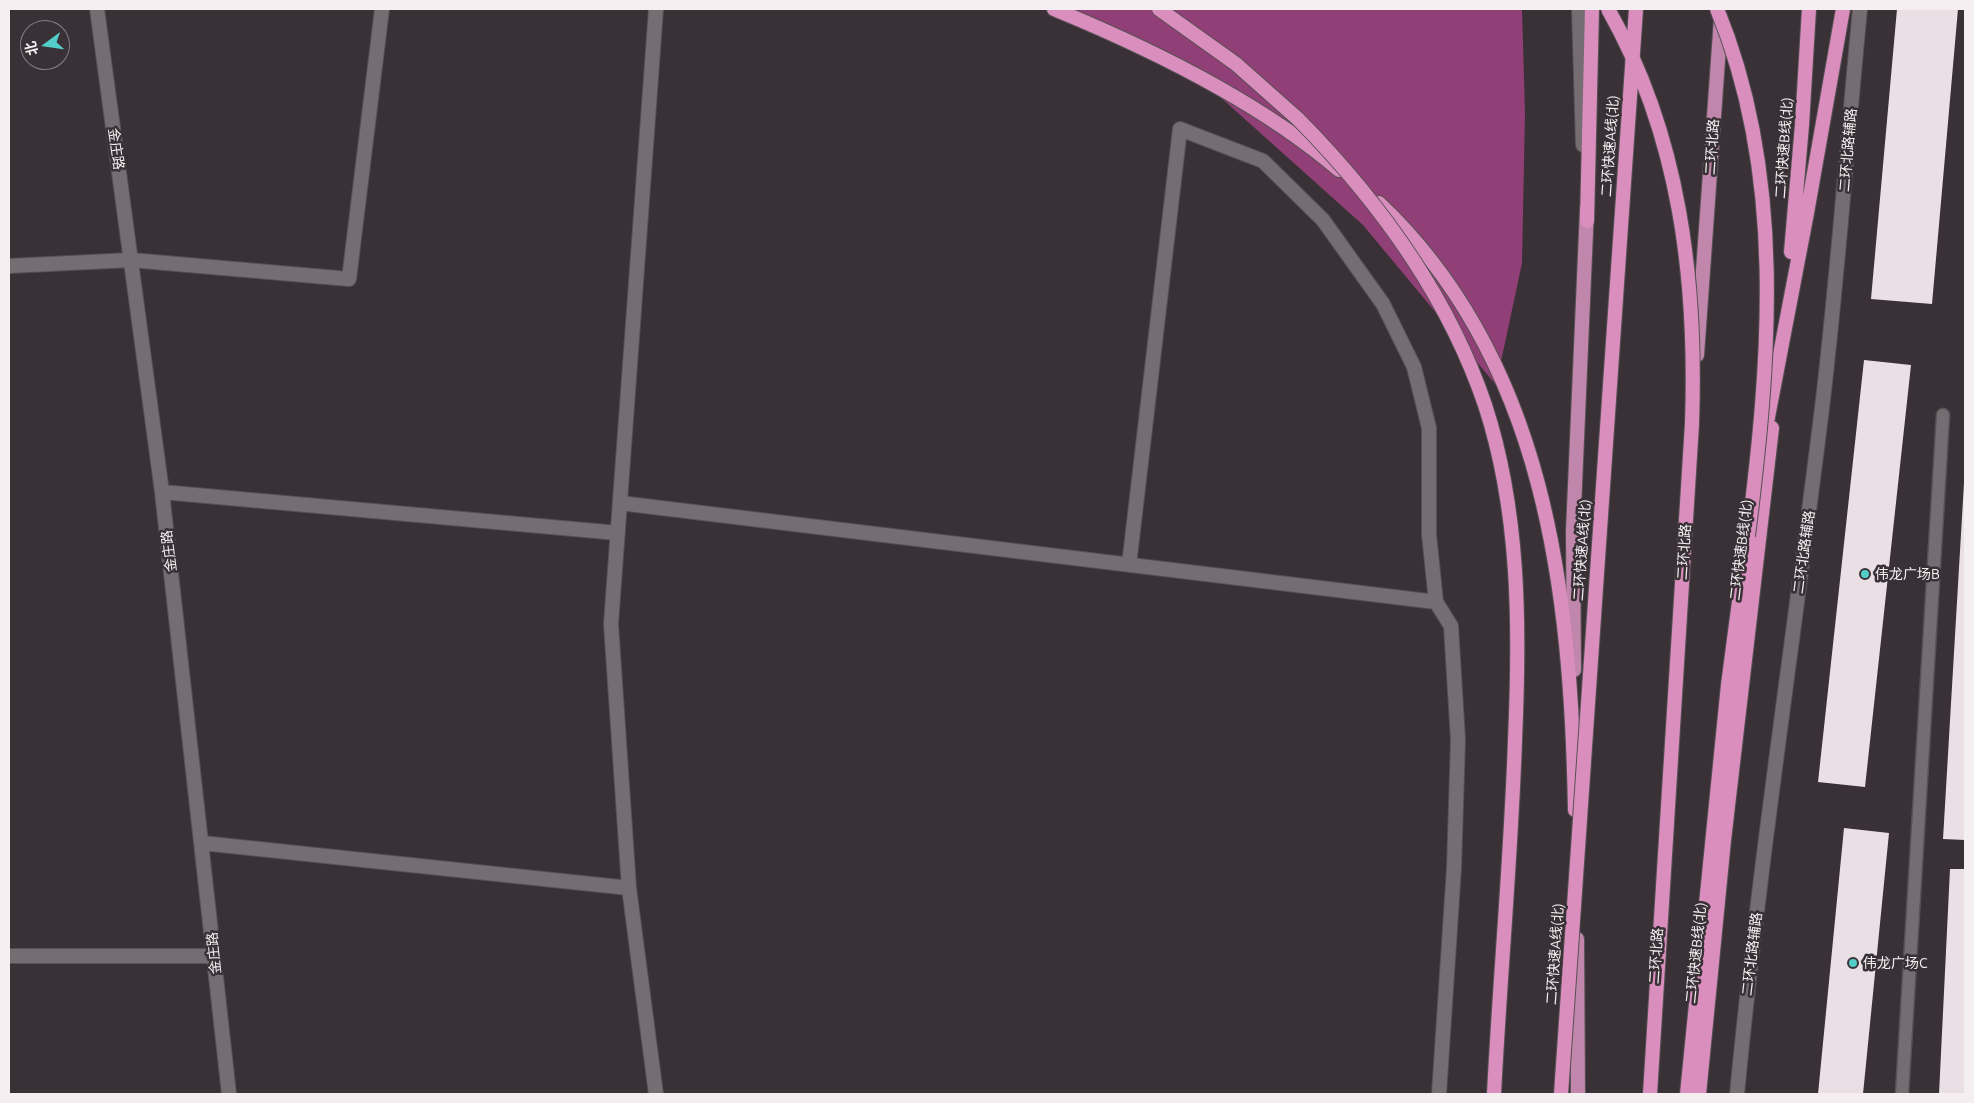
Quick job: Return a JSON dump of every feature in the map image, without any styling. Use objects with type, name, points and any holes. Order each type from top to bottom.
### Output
[{"type":"highway","points":[[1054,9],[1088,23],[1177,66],[1255,110],[1323,156],[1380,205],[1428,257],[1469,313],[1501,374],[1526,441],[1546,514],[1560,594],[1569,681],[1577,880]]},
{"type":"highway","points":[[1159,9],[1203,39],[1268,91],[1328,149],[1356,181],[1422,272],[1464,352],[1485,405],[1498,450],[1507,498],[1513,547],[1518,654],[1514,789],[1494,1094]]},
{"type":"highway","points":[[1587,221],[1592,9]]},
{"type":"highway","points":[[1608,9],[1645,87],[1669,162],[1685,242],[1693,330],[1692,424],[1648,1094]]},
{"type":"highway","name":"二环快速A线(北)","points":[[1561,1094],[1636,9]]},
{"type":"highway","points":[[1687,1094],[1724,720],[1758,456],[1765,382],[1767,312],[1766,247],[1762,187],[1753,131],[1742,79],[1717,9]]},
{"type":"highway","name":"二环快速B线(北)","points":[[1699,1094],[1725,830],[1784,329],[1802,125],[1809,9]]},
{"type":"highway","points":[[1748,536],[1843,9]]},
{"type":"main road","points":[[1578,1094],[1573,530],[1599,9]]},
{"type":"main road","name":"二环北路","points":[[1648,1094],[1721,9]]},
{"type":"street","name":"金庄路","points":[[97,9],[162,492],[229,1094]]},
{"type":"street","points":[[9,266],[131,260],[349,279],[382,9]]},
{"type":"street","points":[[656,9],[611,624],[629,888],[656,1094]]},
{"type":"street","points":[[1579,9],[1587,221]]},
{"type":"street","name":"二环北路辅路","points":[[1737,1094],[1758,898],[1826,376],[1860,9]]},
{"type":"street","points":[[1129,565],[1180,129],[1263,161],[1323,220],[1383,304],[1414,367],[1429,428],[1429,534],[1436,602],[1451,626],[1458,740],[1454,868],[1439,1094]]},
{"type":"street","points":[[162,492],[618,533]]},
{"type":"street","points":[[620,503],[1436,602]]},
{"type":"street","points":[[202,844],[629,888]]},
{"type":"street","points":[[1561,1094],[1572,975],[1577,880]]},
{"type":"street","points":[[9,956],[214,956]]},
{"type":"lane","points":[[1902,1094],[1943,415]]},
{"type":"shaded area","points":[[1070,9],[1522,9],[1525,113],[1522,263],[1496,385],[1363,225],[1209,87]]},
{"type":"building","points":[[1897,9],[1958,9],[1932,304],[1871,299]]},
{"type":"building","name":"伟龙广场B","points":[[1864,360],[1911,365],[1865,787],[1818,782]]},
{"type":"building","points":[[1965,483],[1965,840],[1943,839]]},
{"type":"building","name":"伟龙广场C","points":[[1844,828],[1889,833],[1863,1094],[1818,1094]]},
{"type":"building","points":[[1950,869],[1965,869],[1965,1094],[1939,1094]]},
{"type":"place","name":"伟龙广场B","points":[[1865,574]]},
{"type":"place","name":"伟龙广场C","points":[[1853,963]]}]
